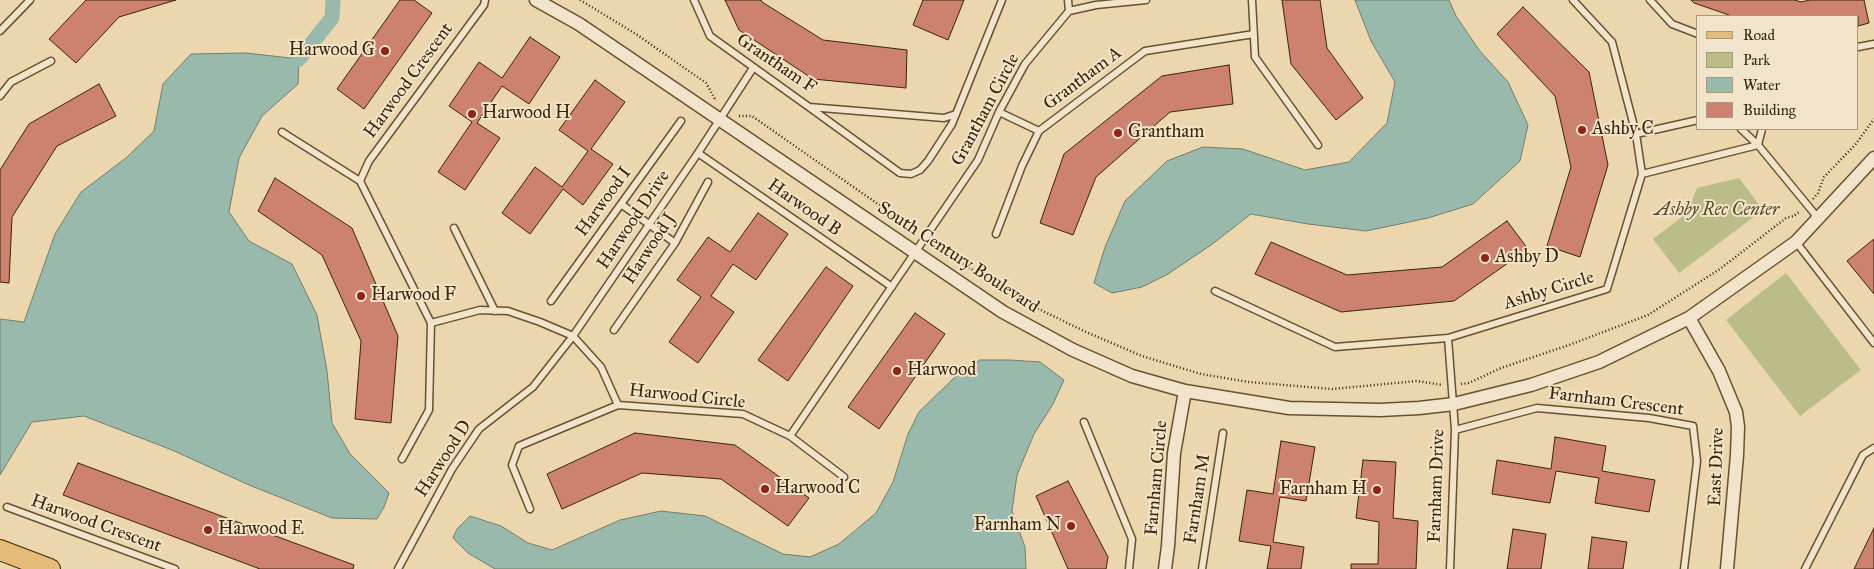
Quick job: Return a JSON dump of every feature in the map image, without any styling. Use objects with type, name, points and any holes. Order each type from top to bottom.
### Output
[{"type":"main road","points":[[0,550],[50,569]]},
{"type":"street","name":"South Century Boulevard","points":[[536,0],[579,24],[1003,312],[1073,350],[1132,376],[1184,391],[1289,408],[1380,410],[1454,404],[1531,385],[1599,362],[1688,318],[1796,242],[1874,158]]},
{"type":"street","name":"East Drive","points":[[1688,318],[1719,371],[1736,412],[1738,427],[1737,455],[1727,569]]},
{"type":"street","name":"Farnham Circle","points":[[1165,569],[1174,453],[1184,391]]},
{"type":"lane","points":[[0,31],[30,0]]},
{"type":"lane","name":"Harwood Crescent","points":[[360,181],[369,161],[484,5],[485,0]]},
{"type":"lane","name":"Grantham F","points":[[694,0],[710,36],[809,107],[944,118],[956,114]]},
{"type":"lane","points":[[809,107],[900,173],[911,174],[920,170],[952,124],[1002,0]]},
{"type":"lane","points":[[1068,0],[1069,11],[1096,5],[1146,0]]},
{"type":"lane","points":[[1252,0],[1256,58],[1318,145]]},
{"type":"lane","points":[[1573,0],[1612,42],[1636,134],[1696,120]]},
{"type":"lane","points":[[1650,0],[1672,24],[1696,33]]},
{"type":"lane","name":"Grantham Circle","points":[[916,252],[978,160],[999,112],[1025,64],[1069,11]]},
{"type":"lane","name":"Grantham A","points":[[996,234],[1022,166],[1039,131],[1144,51],[1254,34]]},
{"type":"lane","points":[[1859,47],[1874,44]]},
{"type":"lane","points":[[0,96],[11,82],[51,61]]},
{"type":"lane","name":"Harwood Drive","points":[[573,336],[698,153],[753,68]]},
{"type":"lane","points":[[999,112],[1039,131]]},
{"type":"lane","name":"Harwood I","points":[[551,301],[680,121]]},
{"type":"lane","points":[[1742,130],[1758,145],[1819,219]]},
{"type":"lane","points":[[1758,145],[1762,130]]},
{"type":"lane","points":[[282,132],[360,181],[431,323],[429,410],[402,459]]},
{"type":"lane","name":"Ashby Circle","points":[[1448,338],[1607,289],[1642,174],[1636,134]]},
{"type":"lane","points":[[1642,174],[1758,145]]},
{"type":"lane","name":"Harwood B","points":[[698,153],[892,287]]},
{"type":"lane","name":"Harwood J","points":[[614,330],[675,243],[708,182]]},
{"type":"lane","points":[[621,204],[675,243]]},
{"type":"lane","points":[[454,228],[495,311]]},
{"type":"lane","points":[[1796,242],[1874,343]]},
{"type":"lane","points":[[790,436],[916,252]]},
{"type":"lane","points":[[1215,291],[1335,347],[1448,338],[1454,404]]},
{"type":"lane","points":[[431,323],[480,310],[508,311],[573,336]]},
{"type":"lane","name":"Harwood Circle","points":[[573,336],[601,366],[618,405],[743,414],[790,436],[844,477]]},
{"type":"lane","name":"Harwood D","points":[[398,569],[452,469],[479,429],[534,387],[573,336]]},
{"type":"lane","name":"Farnham Drive","points":[[1450,569],[1455,430],[1454,404]]},
{"type":"lane","points":[[530,509],[512,465],[519,446],[618,405]]},
{"type":"lane","name":"Farnham Crescent","points":[[1455,430],[1537,408],[1649,418],[1693,426],[1697,461],[1684,569]]},
{"type":"lane","points":[[1084,422],[1132,539],[1129,569]]},
{"type":"lane","name":"Farnham M","points":[[1202,569],[1223,433]]},
{"type":"lane","points":[[1805,569],[1863,455],[1874,448]]},
{"type":"lane","name":"Harwood Crescent","points":[[7,507],[175,569]]},
{"type":"path","points":[[580,0],[636,34],[706,83],[716,100]]},
{"type":"path","points":[[737,116],[752,116],[837,174],[902,222],[907,233]]},
{"type":"path","points":[[1818,193],[1824,177],[1855,144],[1874,119]]},
{"type":"path","points":[[1469,383],[1501,368],[1569,345],[1648,314],[1720,270],[1786,218],[1794,216]]},
{"type":"path","points":[[935,252],[942,253],[964,264],[1004,292],[1086,332],[1142,356],[1201,374],[1249,382],[1332,389],[1417,381],[1435,384]]},
{"type":"green space","name":"Ashby Rec Center","points":[[1739,178],[1763,210],[1679,273],[1653,239],[1687,213],[1697,188]]},
{"type":"green space","points":[[1786,273],[1861,370],[1800,416],[1726,320]]},
{"type":"water","points":[[1355,0],[1449,0],[1456,16],[1479,50],[1508,82],[1528,125],[1520,161],[1473,204],[1428,218],[1366,231],[1308,224],[1251,214],[1211,245],[1168,274],[1142,287],[1112,293],[1094,283],[1105,247],[1125,201],[1167,161],[1203,147],[1243,149],[1305,170],[1349,162],[1387,123],[1395,82],[1371,41]]},
{"type":"water","points":[[246,53],[299,59],[298,84],[262,116],[239,158],[229,212],[249,241],[292,264],[317,315],[327,371],[332,423],[350,454],[389,493],[384,507],[377,519],[332,518],[249,485],[172,450],[84,416],[32,422],[0,475],[0,319],[24,322],[55,234],[81,192],[126,158],[154,131],[163,84],[191,54]]},
{"type":"water","points":[[980,360],[1040,362],[1064,380],[1053,404],[1034,434],[1017,475],[1012,511],[1025,547],[1026,569],[495,569],[468,553],[453,538],[457,529],[470,516],[501,526],[528,543],[552,550],[620,520],[661,511],[705,516],[783,554],[810,557],[839,544],[876,513],[893,482],[908,434],[919,412],[957,375]]},
{"type":"building","points":[[86,0],[176,0],[119,17],[76,63],[49,39]]},
{"type":"building","name":"Harwood G","points":[[400,0],[414,0],[432,13],[364,109],[337,89]]},
{"type":"building","points":[[725,0],[761,0],[823,40],[907,50],[906,88],[813,79],[739,30]]},
{"type":"building","points":[[923,0],[964,0],[948,40],[913,25]]},
{"type":"building","points":[[1282,0],[1320,0],[1327,48],[1363,98],[1336,120],[1291,64]]},
{"type":"building","points":[[1691,0],[1795,0],[1801,2],[1810,0],[1864,0],[1869,23],[1859,26],[1859,15],[1729,15],[1694,3]]},
{"type":"building","name":"Ashby C","points":[[1523,7],[1589,72],[1608,165],[1580,257],[1547,246],[1571,167],[1555,96],[1497,34]]},
{"type":"building","name":"Harwood H","points":[[530,37],[560,57],[529,104],[502,86],[477,123],[500,138],[465,190],[438,172],[472,122],[449,106],[479,62],[502,78]]},
{"type":"building","name":"Grantham","points":[[1229,65],[1233,104],[1170,112],[1096,177],[1073,235],[1040,223],[1064,154],[1162,76]]},
{"type":"building","points":[[595,80],[625,102],[591,149],[613,164],[583,205],[563,189],[530,234],[502,213],[535,167],[562,187],[588,151],[559,130]]},
{"type":"building","points":[[99,84],[116,116],[57,146],[12,217],[9,283],[0,282],[0,170],[29,124]]},
{"type":"building","name":"Harwood F","points":[[275,178],[352,228],[398,336],[391,423],[355,419],[361,341],[322,255],[258,211]]},
{"type":"building","points":[[758,213],[788,234],[756,280],[733,264],[711,296],[734,312],[698,363],[669,342],[701,297],[677,280],[708,237],[730,252]]},
{"type":"building","name":"Ashby D","points":[[1507,221],[1528,249],[1454,301],[1341,312],[1255,274],[1271,242],[1347,275],[1442,267]]},
{"type":"building","points":[[1874,239],[1874,294],[1847,261]]},
{"type":"building","points":[[826,267],[853,286],[788,381],[758,360]]},
{"type":"building","name":"Harwood","points":[[915,313],[945,334],[879,429],[848,407]]},
{"type":"building","name":"Harwood C","points":[[635,433],[735,445],[809,498],[788,526],[721,479],[642,473],[562,509],[547,474]]},
{"type":"building","points":[[1555,437],[1606,446],[1602,471],[1655,480],[1649,512],[1595,503],[1599,478],[1556,471],[1550,503],[1492,494],[1497,460],[1551,469]]},
{"type":"building","points":[[1281,441],[1315,447],[1306,501],[1280,497],[1273,542],[1304,547],[1301,569],[1267,569],[1271,546],[1239,541],[1247,490],[1273,494]]},
{"type":"building","name":"Farnham H","points":[[1363,460],[1396,462],[1393,518],[1418,521],[1416,569],[1351,569],[1351,564],[1378,564],[1379,522],[1356,518]]},
{"type":"building","name":"Harwood E","points":[[78,463],[354,565],[353,569],[260,569],[63,495]]},
{"type":"building","name":"Farnham N","points":[[1068,481],[1108,557],[1106,569],[1068,569],[1036,496]]},
{"type":"building","points":[[1874,528],[1874,569],[1854,569]]},
{"type":"building","points":[[1513,529],[1546,534],[1541,569],[1507,569]]},
{"type":"building","points":[[1592,537],[1627,542],[1623,569],[1588,569]]},
{"type":"waterway","points":[[299,59],[332,18],[333,0]]},
{"type":"place","name":"Harwood G","points":[[385,51]]},
{"type":"place","name":"Harwood H","points":[[472,114]]},
{"type":"place","name":"Ashby C","points":[[1582,130]]},
{"type":"place","name":"Grantham","points":[[1118,133]]},
{"type":"place","name":"Ashby D","points":[[1485,258]]},
{"type":"place","name":"Harwood F","points":[[361,296]]},
{"type":"place","name":"Harwood","points":[[897,371]]},
{"type":"place","name":"Harwood C","points":[[765,489]]},
{"type":"place","name":"Farnham H","points":[[1377,490]]},
{"type":"place","name":"Farnham N","points":[[1071,526]]},
{"type":"place","name":"Harwood E","points":[[208,530]]}]
